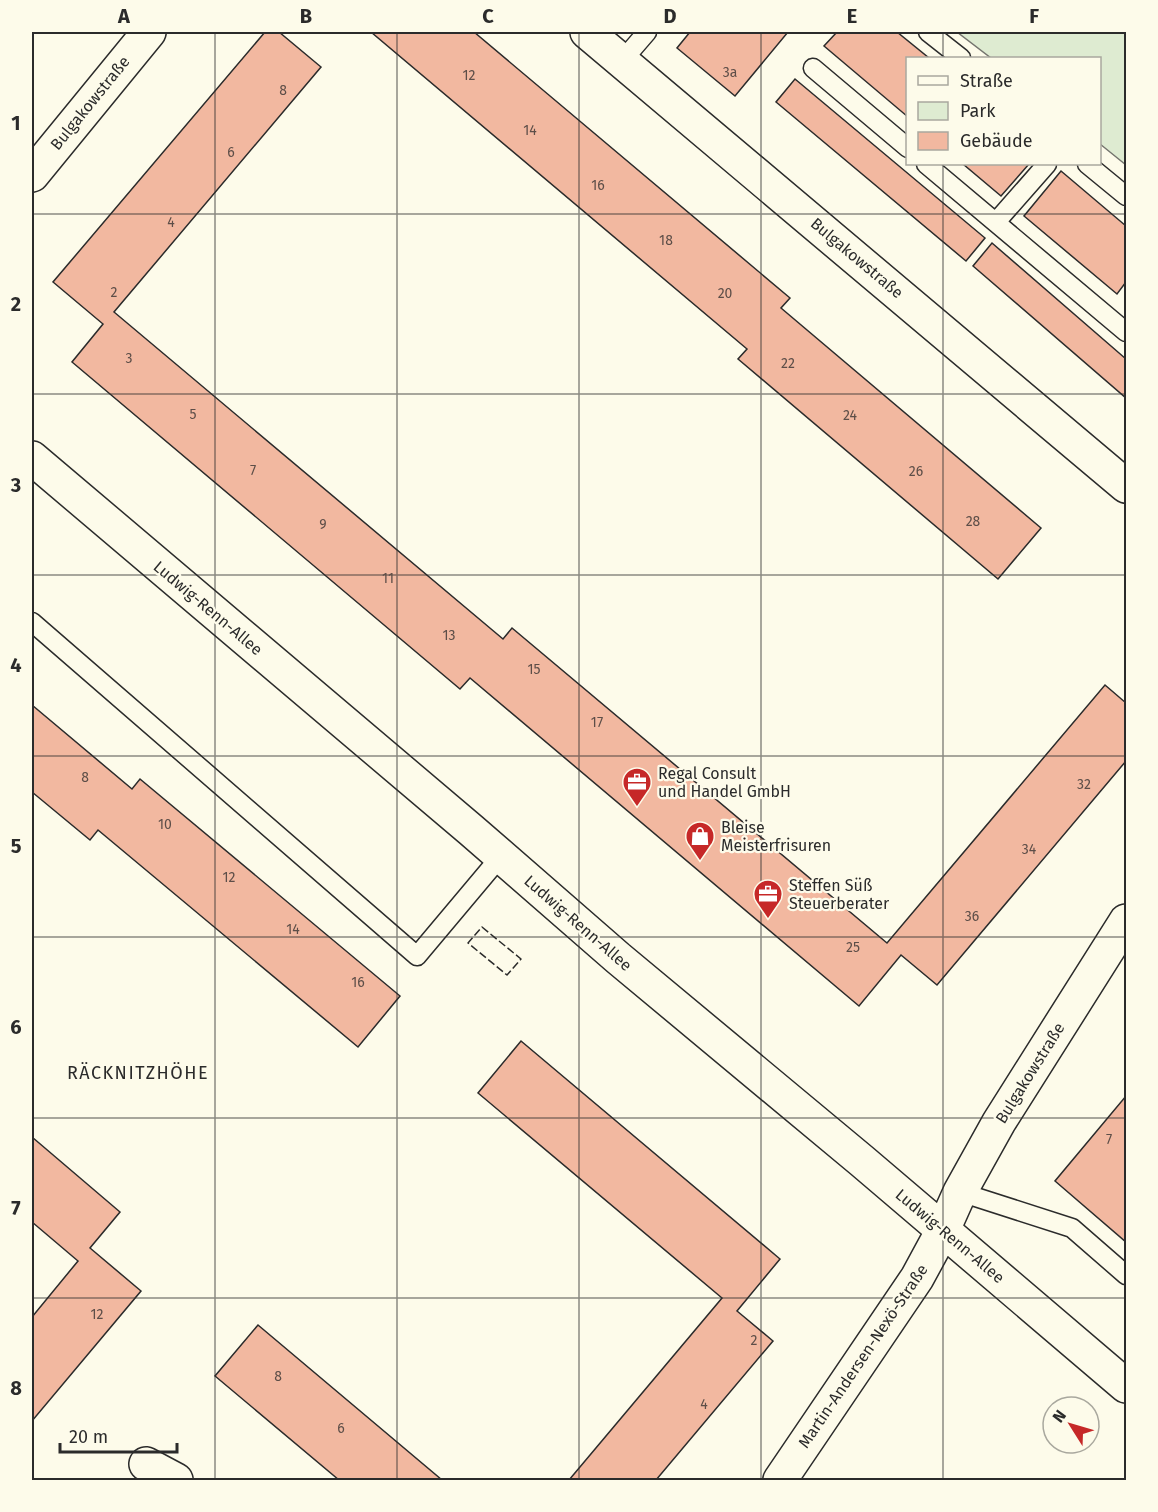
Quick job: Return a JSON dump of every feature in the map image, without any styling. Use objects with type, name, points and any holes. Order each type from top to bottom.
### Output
[{"type":"street","name":"Bulgakowstraße","points":[[32,176],[149,32]]},
{"type":"street","name":"Bulgakowstraße","points":[[587,32],[1126,486]]},
{"type":"street","name":"Ludwig-Renn-Allee","points":[[32,458],[618,958],[1126,1386]]},
{"type":"street","name":"Bulgakowstraße","points":[[943,1230],[960,1192],[999,1122],[1126,921]]},
{"type":"street","name":"Martin-Andersen-Nexö-Straße","points":[[780,1480],[916,1278],[943,1230]]},
{"type":"street","points":[[146,1464],[176,1480]]},
{"type":"lane","points":[[622,61],[647,32]]},
{"type":"lane","points":[[928,32],[960,57]]},
{"type":"lane","points":[[813,68],[906,146]]},
{"type":"lane","points":[[927,165],[1126,332]]},
{"type":"lane","points":[[996,222],[1046,165]]},
{"type":"lane","points":[[1088,165],[1126,196]]},
{"type":"lane","points":[[32,622],[417,956],[501,856]]},
{"type":"lane","points":[[960,1192],[1072,1228],[1126,1275]]},
{"type":"green space","points":[[957,32],[1126,32],[1126,165],[1101,145],[1101,57],[990,57]]},
{"type":"building","points":[[265,32],[279,32],[321,67],[114,312],[503,639],[512,628],[887,943],[1105,685],[1126,703],[1126,761],[937,985],[901,955],[859,1006],[470,678],[460,689],[72,362],[103,324],[53,282]]},
{"type":"building","points":[[371,32],[474,32],[790,298],[781,308],[1041,528],[998,579],[738,359],[747,349]]},
{"type":"building","points":[[690,32],[788,32],[735,96],[677,48]]},
{"type":"building","points":[[837,32],[897,32],[928,57],[906,57],[906,115],[824,46]]},
{"type":"building","points":[[795,79],[985,238],[966,261],[776,102]]},
{"type":"building","points":[[964,165],[1028,165],[1001,196]]},
{"type":"building","points":[[1061,171],[1126,226],[1126,282],[1117,294],[1024,216]]},
{"type":"building","points":[[992,243],[1126,359],[1126,398],[973,266]]},
{"type":"building","points":[[32,705],[132,789],[140,779],[400,996],[358,1047],[98,830],[90,840],[32,792]]},
{"type":"building","points":[[521,1041],[780,1259],[737,1311],[773,1341],[656,1480],[569,1480],[722,1298],[478,1093]]},
{"type":"building","points":[[1126,1096],[1126,1242],[1055,1181]]},
{"type":"building","points":[[32,1137],[120,1212],[90,1248],[141,1291],[32,1421],[32,1317],[78,1261],[32,1222]]},
{"type":"building","points":[[258,1325],[442,1480],[339,1480],[215,1376]]},
{"type":"fence","points":[[482,927],[521,959],[507,975],[468,943],[482,927]]},
{"type":"place","name":"Regal Consult und Handel GmbH","points":[[637,808]]},
{"type":"place","name":"Bleise Meisterfrisuren","points":[[700,862]]},
{"type":"place","name":"Steffen Süß Steuerberater","points":[[768,920]]},
{"type":"district","name":"RÄCKNITZHÖHE","points":[[138,1073]]}]
